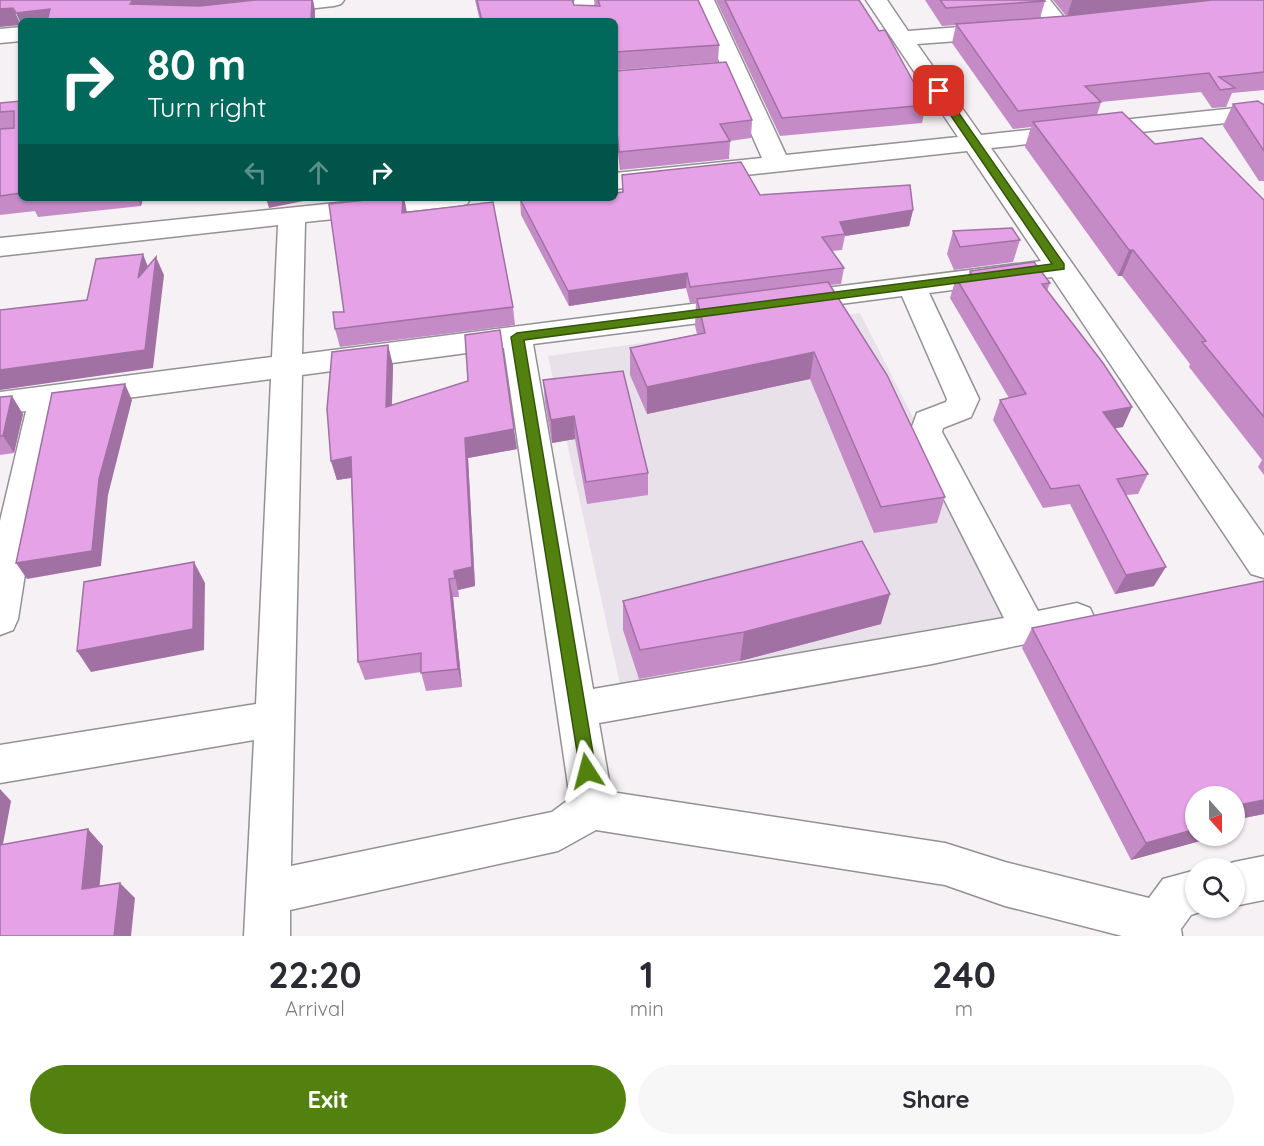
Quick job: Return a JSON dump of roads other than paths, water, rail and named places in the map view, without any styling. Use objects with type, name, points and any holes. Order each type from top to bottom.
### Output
[{"type":"street","points":[[252,9],[334,0]]},
{"type":"street","points":[[342,0],[344,18]]},
{"type":"street","points":[[587,0],[581,6],[587,18]]},
{"type":"street","points":[[703,0],[777,164]]},
{"type":"street","points":[[876,0],[1059,267],[1256,577]]},
{"type":"street","points":[[1039,0],[1060,26]]},
{"type":"street","points":[[1038,27],[1082,23]]},
{"type":"street","points":[[903,38],[1015,29]]},
{"type":"street","points":[[0,36],[18,34]]},
{"type":"street","points":[[711,72],[735,70]]},
{"type":"street","points":[[618,181],[1264,112]]},
{"type":"street","points":[[1170,123],[1193,148]]},
{"type":"street","points":[[0,247],[233,210],[292,216],[426,201]]},
{"type":"street","points":[[267,936],[292,216]]},
{"type":"street","points":[[0,403],[1059,267]]},
{"type":"street","points":[[912,286],[963,399],[960,409],[928,421],[926,432],[1029,629]]},
{"type":"street","points":[[269,893],[558,831],[580,818],[589,809],[590,792],[517,337]]},
{"type":"street","points":[[0,619],[11,548],[45,398]]},
{"type":"street","points":[[577,709],[1029,629],[1112,612]]},
{"type":"street","points":[[0,764],[275,719]]},
{"type":"street","points":[[589,809],[945,864],[1159,929],[1179,895],[1185,894]]},
{"type":"street","points":[[1245,882],[1264,878]]}]
